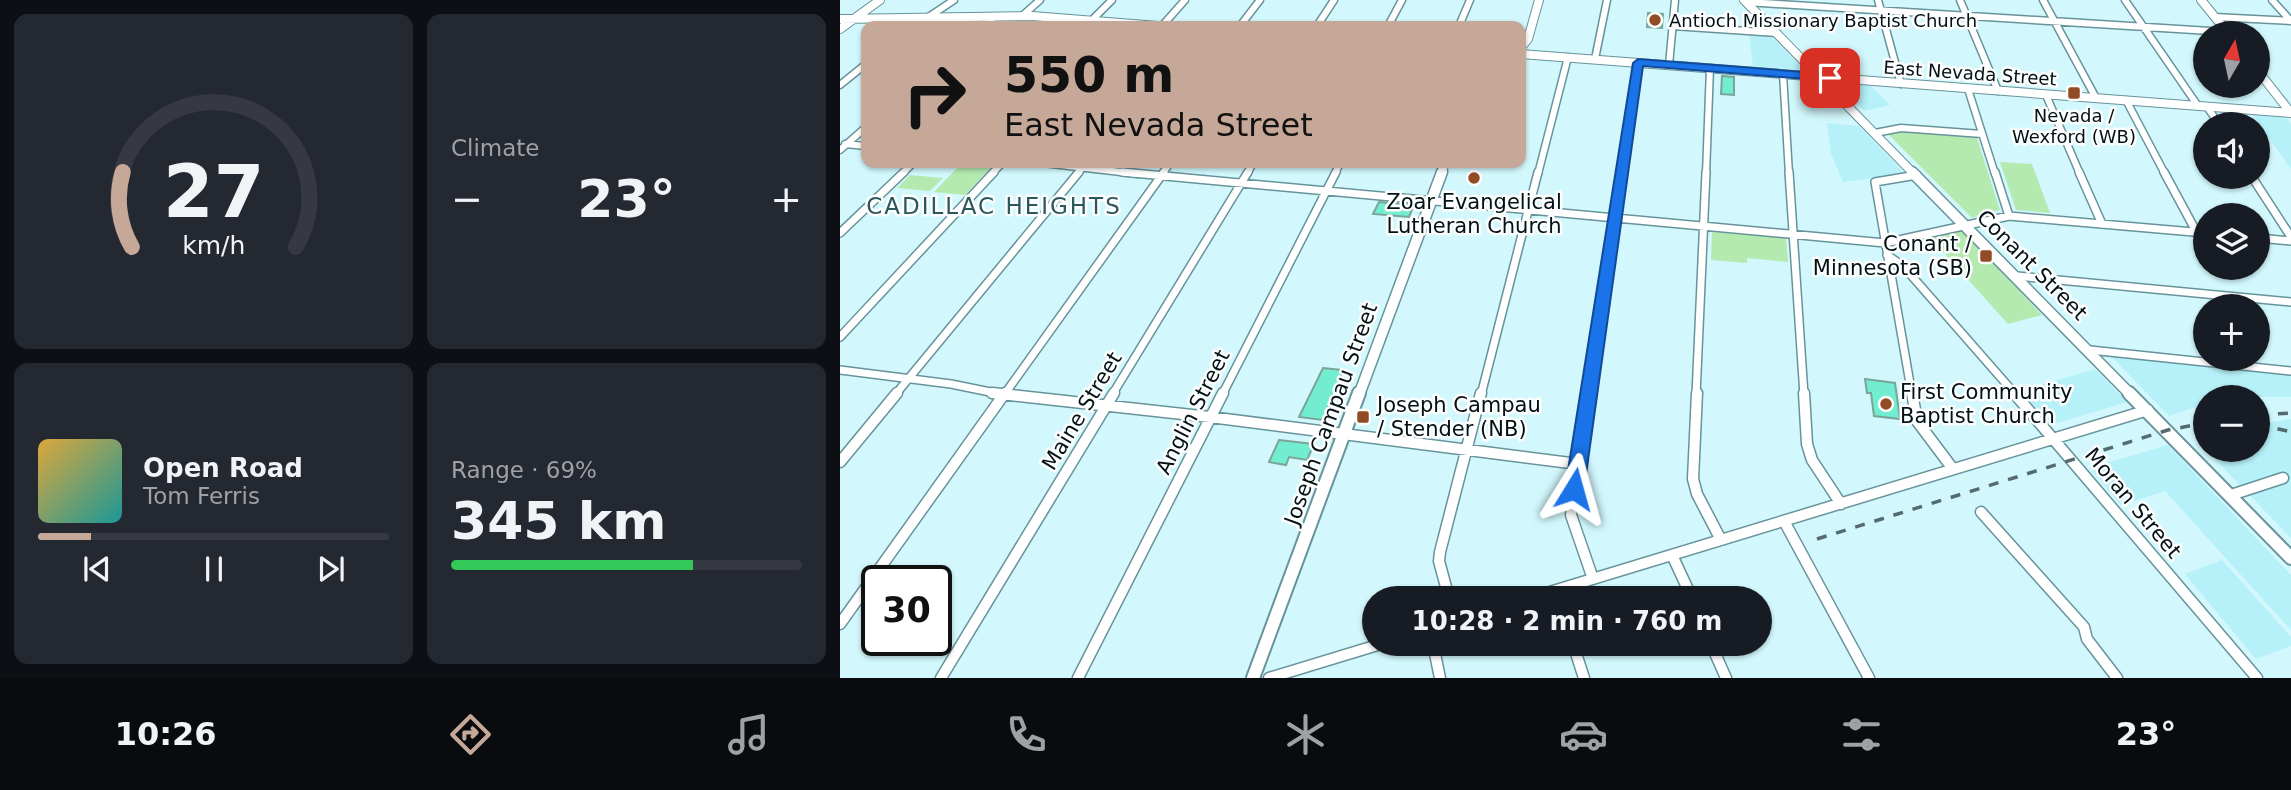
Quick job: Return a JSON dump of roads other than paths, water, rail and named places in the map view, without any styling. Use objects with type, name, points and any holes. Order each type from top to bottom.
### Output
[{"type":"street","points":[[840,29],[880,0]]},
{"type":"street","points":[[922,21],[954,0]]},
{"type":"street","points":[[1022,16],[1040,0]]},
{"type":"street","points":[[840,19],[1022,16],[1091,21],[1112,0]]},
{"type":"street","points":[[1165,21],[1185,0]]},
{"type":"street","points":[[1244,21],[1260,0]]},
{"type":"street","points":[[1320,21],[1334,0]]},
{"type":"street","points":[[1391,21],[1402,0]]},
{"type":"street","points":[[1460,21],[1470,0]]},
{"type":"street","points":[[1526,41],[1539,0]]},
{"type":"street","points":[[1595,60],[1606,0]]},
{"type":"street","points":[[1669,65],[1675,0]]},
{"type":"street","points":[[1878,0],[1901,84]]},
{"type":"street","points":[[1960,0],[1998,91]]},
{"type":"street","points":[[2043,0],[2096,98]]},
{"type":"street","points":[[2124,0],[2207,112]]},
{"type":"street","points":[[2201,0],[2218,21]]},
{"type":"street","points":[[2272,0],[2291,21]]},
{"type":"street","points":[[1745,1],[1813,3],[1881,10],[2193,30]]},
{"type":"street","name":"Conant Street","points":[[1745,1],[2291,558]]},
{"type":"street","points":[[2214,16],[2291,21]]},
{"type":"street","points":[[990,21],[994,17]]},
{"type":"street","points":[[1673,26],[1777,33]]},
{"type":"street","name":"East Nevada Street","points":[[1526,54],[2291,113]]},
{"type":"street","points":[[1446,586],[1439,561],[1440,552],[1568,57]]},
{"type":"street","points":[[1593,579],[1571,521],[1638,63]]},
{"type":"street","points":[[840,85],[861,68]]},
{"type":"street","points":[[1710,68],[1693,478],[1697,494],[1721,540]]},
{"type":"street","points":[[1783,74],[1807,444],[1812,460],[1841,504]]},
{"type":"street","points":[[2270,86],[2291,113]]},
{"type":"street","points":[[1968,89],[2009,216]]},
{"type":"street","points":[[2046,95],[2102,224]]},
{"type":"street","points":[[2126,100],[2193,219]]},
{"type":"street","points":[[1875,133],[1901,128],[1982,134]]},
{"type":"street","points":[[840,150],[843,144],[861,131]]},
{"type":"street","points":[[843,144],[861,146]]},
{"type":"street","points":[[840,233],[908,168]]},
{"type":"street","points":[[840,337],[997,168]]},
{"type":"street","points":[[840,463],[1082,168]]},
{"type":"street","points":[[1105,168],[1160,176],[1885,243],[2009,216],[2193,232]]},
{"type":"street","points":[[840,624],[1166,168]]},
{"type":"street","name":"Maine Street","points":[[941,678],[1250,168]]},
{"type":"street","name":"Anglin Street","points":[[1078,678],[1337,168]]},
{"type":"street","name":"Joseph Campau Street","points":[[1253,678],[1443,168]]},
{"type":"street","points":[[1917,175],[1875,181],[1917,421],[1953,469]]},
{"type":"street","points":[[2260,189],[2291,239]]},
{"type":"street","points":[[2270,238],[2291,239]]},
{"type":"street","name":"Moran Street","points":[[1887,255],[1903,266],[2257,678]]},
{"type":"street","points":[[2017,276],[2291,302]]},
{"type":"street","points":[[2090,350],[2291,371]]},
{"type":"street","points":[[840,370],[1003,395],[1210,417],[1578,464]]},
{"type":"street","points":[[1577,586],[2148,410]]},
{"type":"street","points":[[2231,495],[2283,478]]},
{"type":"street","points":[[1980,512],[2084,627],[2087,639],[2117,678]]},
{"type":"street","points":[[1784,521],[1869,678]]},
{"type":"street","points":[[1672,555],[1686,586]]},
{"type":"street","points":[[1269,678],[1362,650]]},
{"type":"street","points":[[1435,656],[1440,678]]},
{"type":"street","points":[[1577,656],[1584,678]]},
{"type":"street","points":[[1717,656],[1726,678]]},
{"type":"railway","points":[[2270,414],[2291,413]]},
{"type":"railway","points":[[1817,539],[2168,430],[2193,425]]},
{"type":"railway","points":[[2270,427],[2291,432]]},
{"type":"place","name":"Antioch Missionary Baptist Church","points":[[1655,20]]},
{"type":"place","name":"Nevada / Wexford (WB)","points":[[2074,93]]},
{"type":"place","name":"Zoar Evangelical Lutheran Church","points":[[1474,178]]},
{"type":"place","name":"Conant / Minnesota (SB)","points":[[1986,256]]},
{"type":"place","name":"First Community Baptist Church","points":[[1886,404]]},
{"type":"place","name":"Joseph Campau / Stender (NB)","points":[[1363,417]]},
{"type":"district","name":"CADILLAC HEIGHTS","points":[[994,206]]}]
